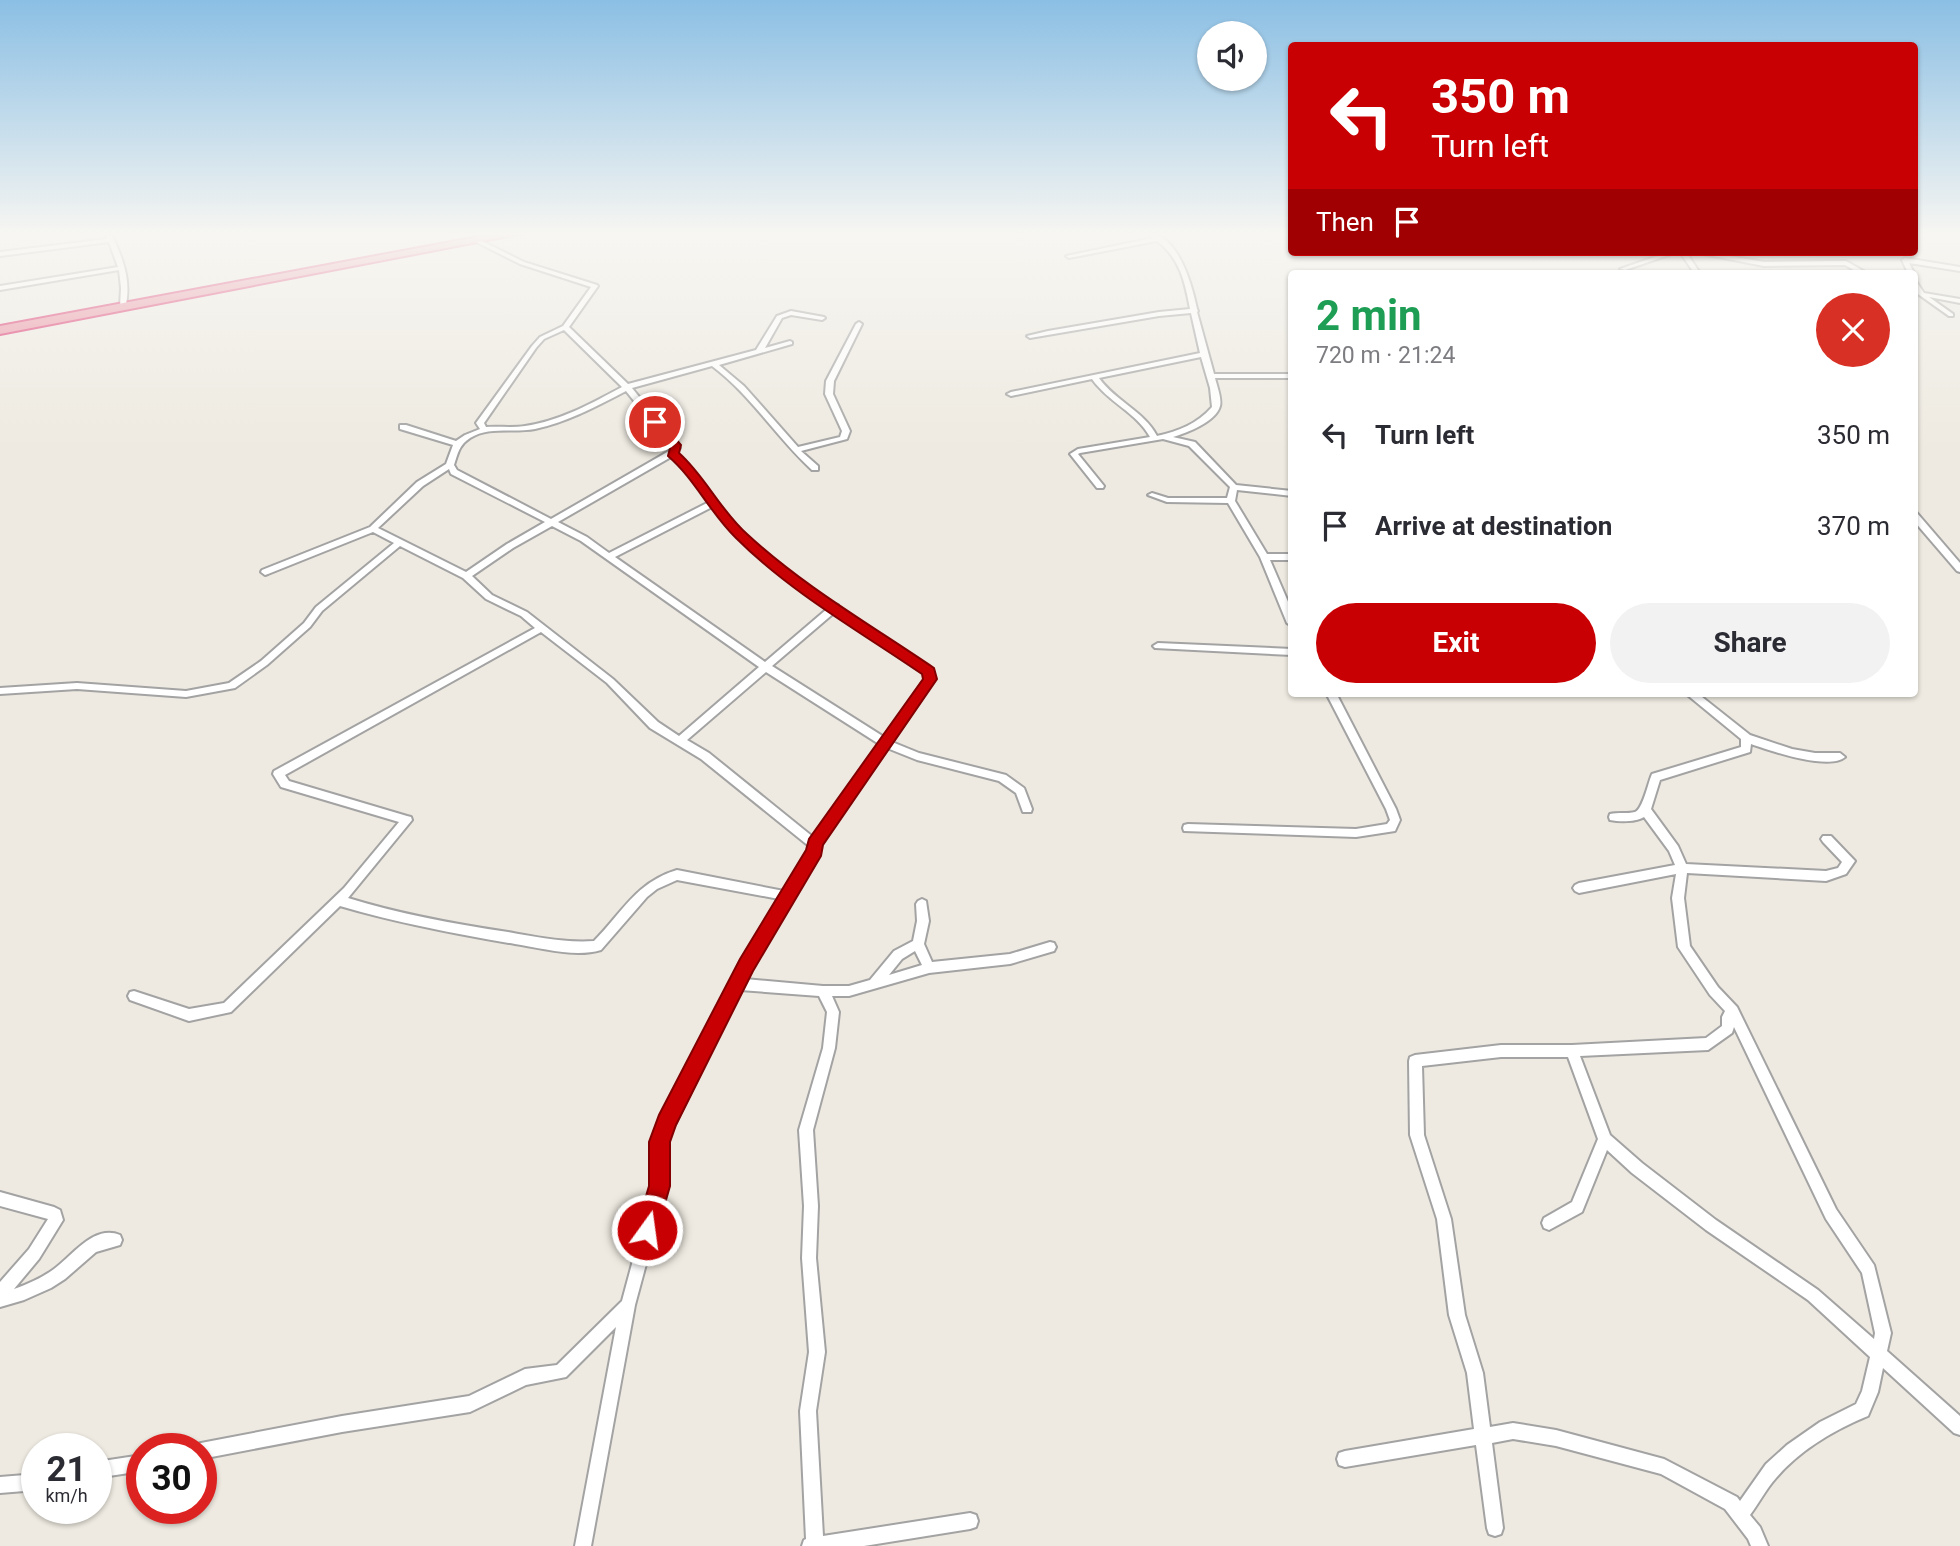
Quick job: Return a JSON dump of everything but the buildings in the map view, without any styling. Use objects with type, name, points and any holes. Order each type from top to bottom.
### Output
[{"type":"highway","points":[[0,330],[133,305]]},
{"type":"street","points":[[483,428],[480,423],[534,347],[542,338],[565,327],[581,305]]},
{"type":"street","points":[[1165,437],[1192,427],[1216,407],[1194,305]]},
{"type":"street","points":[[1937,305],[1951,315]]},
{"type":"street","points":[[1030,336],[1079,326],[1103,325],[1153,313],[1195,311]]},
{"type":"street","points":[[758,353],[779,317],[791,313],[822,318]]},
{"type":"street","points":[[796,450],[843,439],[846,431],[830,394],[830,381],[859,324]]},
{"type":"street","points":[[466,576],[510,546],[554,523],[672,453],[676,448],[626,387],[565,327]]},
{"type":"street","points":[[265,572],[373,529],[420,484],[450,465],[457,444],[471,432],[483,428],[535,427],[590,406],[626,387],[790,343]]},
{"type":"street","points":[[1011,394],[1205,354]]},
{"type":"street","points":[[713,364],[766,411],[796,450],[815,468]]},
{"type":"street","points":[[1211,376],[1257,373],[1288,376]]},
{"type":"street","points":[[1095,378],[1119,404],[1151,427],[1154,437]]},
{"type":"street","points":[[1192,427],[1192,444]]},
{"type":"street","points":[[403,428],[457,444]]},
{"type":"street","points":[[1100,485],[1074,454],[1077,451],[1165,437],[1192,444],[1234,487],[1288,494]]},
{"type":"street","points":[[583,1546],[628,1305],[660,1186],[659,1142],[737,984],[786,896],[815,851],[815,843],[930,679],[929,672],[786,575],[741,536],[711,503],[691,472],[672,453]]},
{"type":"street","points":[[450,465],[454,472],[468,481],[554,523],[609,556],[766,667],[885,743],[1002,779],[1020,791],[1027,809]]},
{"type":"street","points":[[1234,487],[1231,501],[1264,558],[1288,615]]},
{"type":"street","points":[[1152,495],[1167,500],[1231,501]]},
{"type":"street","points":[[609,556],[711,503]]},
{"type":"street","points":[[1918,520],[1960,569]]},
{"type":"street","points":[[373,529],[466,576],[489,597],[510,604],[610,681],[654,725],[681,740],[815,843]]},
{"type":"street","points":[[0,691],[77,686],[186,694],[232,685],[264,663],[307,625],[319,609],[399,543]]},
{"type":"street","points":[[1264,558],[1288,557]]},
{"type":"street","points":[[681,740],[835,607]]},
{"type":"street","points":[[134,996],[189,1015],[227,1008],[337,900],[407,820],[285,784],[278,774],[542,628]]},
{"type":"street","points":[[1158,646],[1288,652]]},
{"type":"street","points":[[1188,828],[1356,833],[1391,828],[1395,820],[1391,809],[1333,697]]},
{"type":"street","points":[[1695,697],[1746,738],[1789,754],[1819,759],[1840,757]]},
{"type":"street","points":[[1614,817],[1638,816],[1645,810],[1656,777],[1746,749],[1746,738]]},
{"type":"street","points":[[1645,810],[1674,849],[1682,868],[1678,898],[1684,947],[1714,991],[1733,1011],[1831,1214],[1869,1270],[1883,1333],[1870,1392],[1862,1410],[1826,1425],[1802,1444],[1771,1471],[1740,1514]]},
{"type":"street","points":[[1579,888],[1682,868],[1826,876],[1842,871],[1849,861],[1827,839]]},
{"type":"street","points":[[337,900],[443,927],[569,948],[597,946],[650,886],[666,877],[677,875],[786,896]]},
{"type":"street","points":[[922,904],[923,921],[918,944],[929,968]]},
{"type":"street","points":[[874,985],[898,955],[918,944]]},
{"type":"street","points":[[737,984],[849,991],[929,968],[1010,960],[1050,947]]},
{"type":"street","points":[[823,991],[833,1012],[829,1048],[806,1130],[811,1206],[809,1258],[817,1352],[808,1411],[812,1545],[970,1521]]},
{"type":"street","points":[[1495,1528],[1475,1373],[1457,1314],[1444,1219],[1417,1135],[1415,1061],[1502,1051],[1572,1051],[1708,1044],[1728,1029],[1728,1017],[1733,1011]]},
{"type":"street","points":[[1572,1051],[1605,1139],[1637,1168],[1711,1225],[1813,1295],[1960,1427]]},
{"type":"street","points":[[1549,1223],[1577,1207],[1605,1139]]},
{"type":"street","points":[[0,1199],[49,1212],[55,1215],[56,1220],[34,1254],[0,1293]]},
{"type":"street","points":[[0,1300],[29,1292],[62,1273],[90,1247],[104,1240],[115,1240]]},
{"type":"street","points":[[217,1448],[342,1423],[470,1404],[525,1377],[561,1372],[628,1305]]},
{"type":"street","points":[[1345,1459],[1513,1431],[1556,1438],[1664,1467],[1731,1503],[1760,1546]]},
{"type":"street","points":[[0,1485],[21,1483]]},
{"type":"route","points":[[647,1230],[660,1186],[659,1142],[746,965],[815,851],[815,843],[930,679],[929,672],[786,575],[741,536],[711,503],[686,466],[672,453],[676,448],[655,422]]}]
